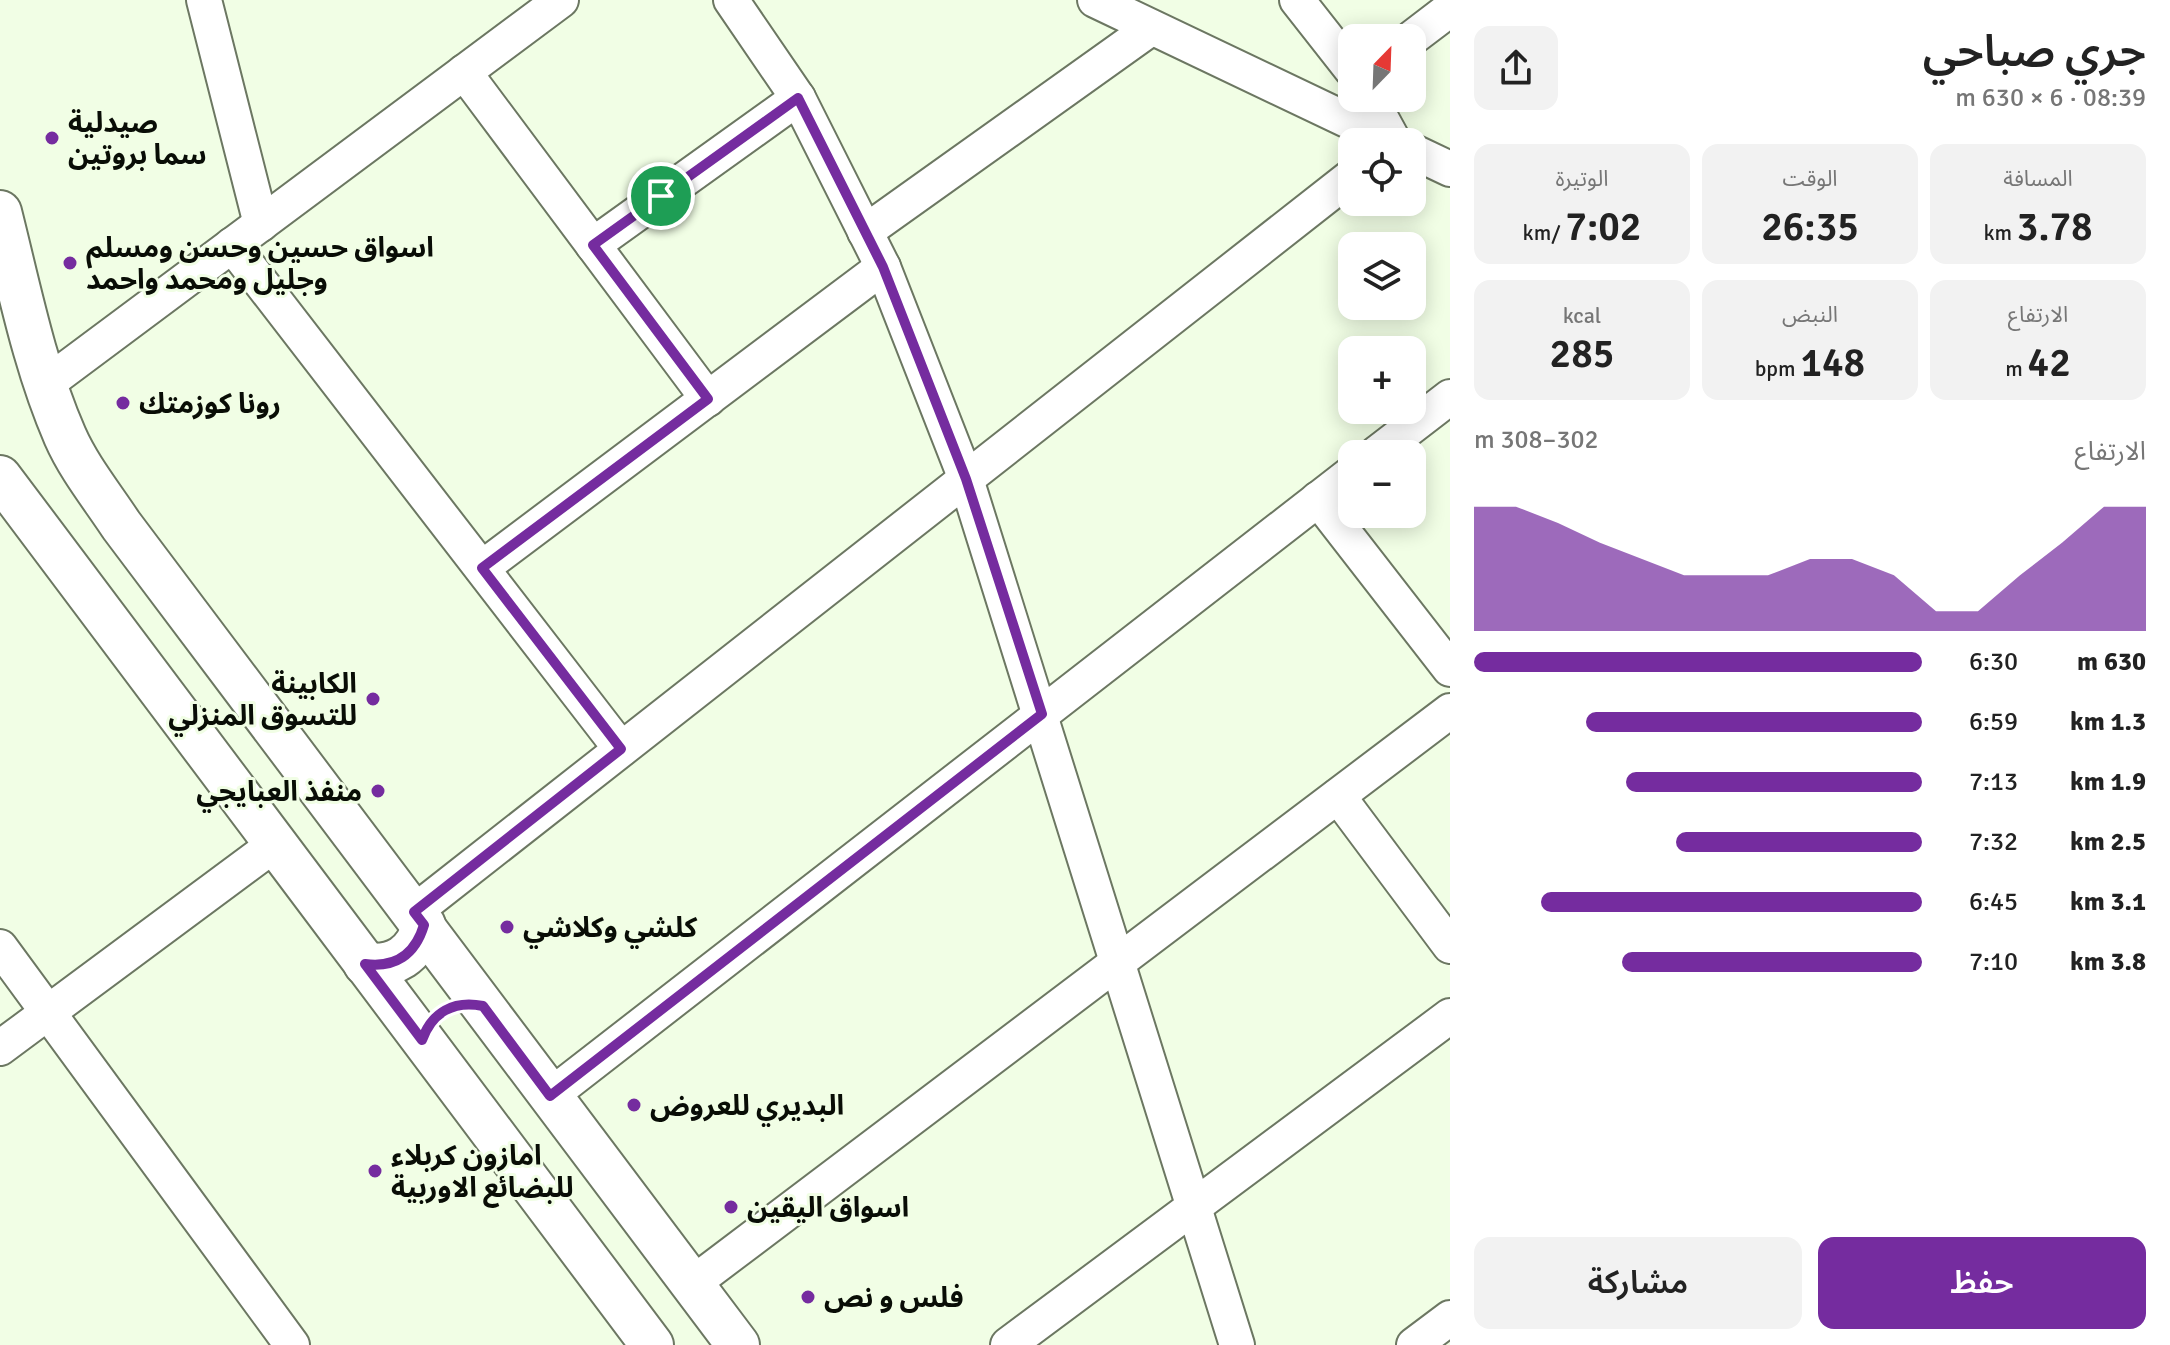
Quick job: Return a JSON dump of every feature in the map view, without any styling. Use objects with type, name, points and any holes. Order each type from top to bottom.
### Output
[{"type":"main road","points":[[0,212],[46,384],[67,439],[114,514],[738,1345]]},
{"type":"main road","points":[[0,477],[652,1345]]},
{"type":"main road","points":[[0,506],[59,559]]},
{"type":"main road","points":[[365,964],[378,966],[403,958],[413,950],[419,919]]},
{"type":"main road","points":[[422,1040],[427,1028],[445,1009],[470,1003],[483,1006]]},
{"type":"street","points":[[204,0],[261,224]]},
{"type":"street","points":[[46,384],[561,0]]},
{"type":"street","points":[[731,0],[798,98],[883,267],[966,479],[1237,1345]]},
{"type":"street","points":[[1095,0],[1363,128]]},
{"type":"street","points":[[1297,0],[1338,52]]},
{"type":"street","points":[[1426,27],[1450,9]]},
{"type":"street","points":[[865,232],[1151,28]]},
{"type":"street","points":[[464,72],[708,399]]},
{"type":"street","points":[[593,245],[798,98]]},
{"type":"street","points":[[1426,158],[1450,169]]},
{"type":"street","points":[[419,919],[621,749],[1338,187]]},
{"type":"street","points":[[232,245],[621,749]]},
{"type":"street","points":[[482,568],[883,267]]},
{"type":"street","points":[[1394,440],[1450,397]]},
{"type":"street","points":[[550,1096],[1338,484]]},
{"type":"street","points":[[1318,499],[1450,669]]},
{"type":"street","points":[[692,1284],[1450,711]]},
{"type":"street","points":[[1338,796],[1450,946]]},
{"type":"street","points":[[0,1048],[275,844]]},
{"type":"street","points":[[0,947],[292,1345]]},
{"type":"street","points":[[1008,1345],[1450,1016]]},
{"type":"street","points":[[1414,1345],[1450,1318]]},
{"type":"place","name":"صيدلية سما بروتين","points":[[52,138]]},
{"type":"place","name":"اسواق حسين وحسن ومسلم وجليل ومحمد واحمد","points":[[70,263]]},
{"type":"place","name":"رونا كوزمتك","points":[[123,403]]},
{"type":"place","name":"الكابينة للتسوق المنزلي","points":[[373,699]]},
{"type":"place","name":"منفذ العبايجي","points":[[378,791]]},
{"type":"place","name":"كلشي وكلاشي","points":[[507,927]]},
{"type":"place","name":"البديري للعروض","points":[[634,1105]]},
{"type":"place","name":"امازون كربلاء للبضائع الاوربية","points":[[375,1171]]},
{"type":"place","name":"اسواق اليقين","points":[[731,1207]]},
{"type":"place","name":"فلس و نص","points":[[808,1297]]},
{"type":"route","points":[[798,98],[883,267],[966,479],[1042,714],[550,1096],[483,1006],[457,1004],[445,1009],[434,1018],[422,1040],[365,964],[391,964],[413,950],[424,925],[414,912],[621,749],[482,568],[708,399],[593,245],[661,196],[798,98]]}]
